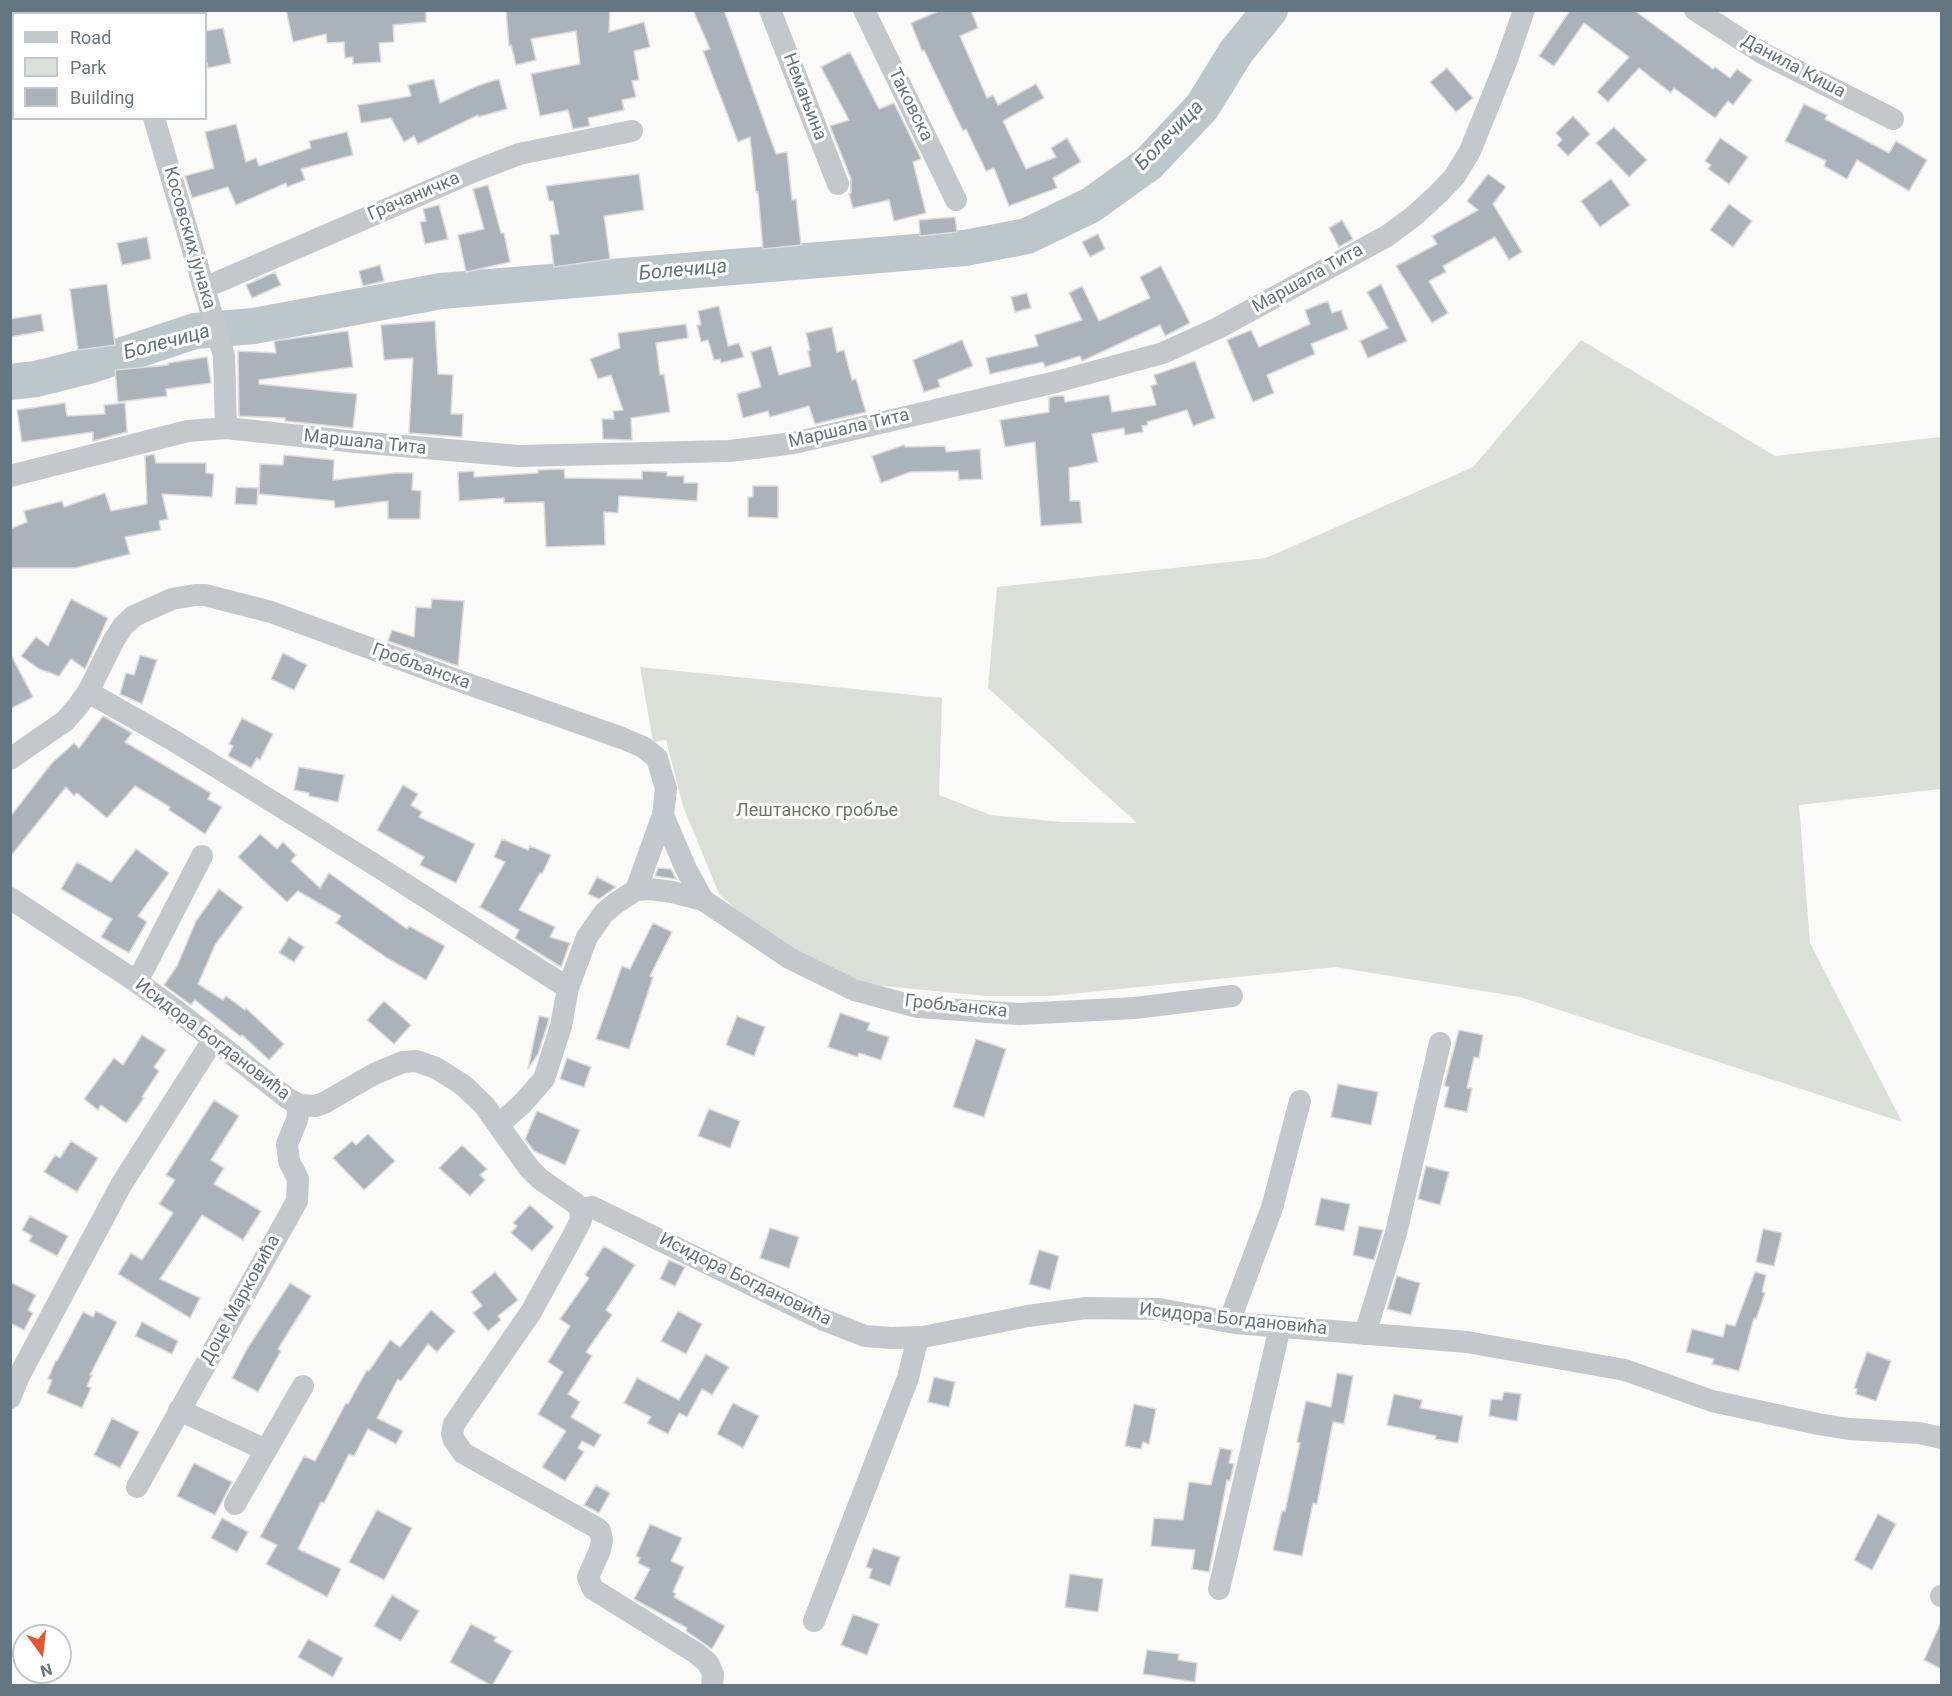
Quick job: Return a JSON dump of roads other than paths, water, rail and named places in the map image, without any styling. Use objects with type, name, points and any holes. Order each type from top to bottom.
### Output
[{"type":"street","name":"Немањина","points":[[770,10],[838,184]]},
{"type":"street","name":"Таковска","points":[[864,10],[956,200]]},
{"type":"street","name":"Маршала Тита","points":[[10,476],[188,431],[226,428],[518,456],[729,451],[794,443],[1044,384],[1163,353],[1218,328],[1387,236],[1438,194],[1455,176],[1470,151],[1505,65],[1524,10]]},
{"type":"street","name":"Данила Киша","points":[[1695,10],[1762,53],[1893,119]]},
{"type":"street","name":"Косовских јунака","points":[[155,120],[219,342],[225,368],[226,428]]},
{"type":"street","name":"Грачаничка","points":[[204,288],[519,154],[632,131]]},
{"type":"street","name":"Гробљанска","points":[[10,759],[65,721],[88,692],[123,626],[134,616],[172,599],[205,595],[271,612],[643,747],[657,758],[666,789],[663,815],[636,890],[672,892],[703,900],[789,958],[854,990],[916,1007],[1019,1014],[1135,1008],[1232,996]]},
{"type":"street","points":[[88,692],[171,739],[372,862],[568,988]]},
{"type":"street","points":[[663,815],[686,869],[703,900]]},
{"type":"street","points":[[137,982],[202,856]]},
{"type":"street","points":[[499,1124],[521,1105],[544,1079],[561,1026],[568,988],[587,938],[604,913],[636,890]]},
{"type":"street","name":"Исидора Богдановића","points":[[10,898],[137,982],[299,1105],[315,1106],[389,1066],[416,1061],[428,1064],[450,1076],[479,1100],[499,1124],[529,1168],[580,1209],[592,1207],[824,1320],[865,1336],[918,1337],[1028,1316],[1086,1308],[1158,1310],[1229,1322],[1467,1342],[1624,1370],[1730,1406],[1849,1430],[1919,1433],[1941,1438]]},
{"type":"street","points":[[10,1398],[19,1376],[121,1185],[213,1040]]},
{"type":"street","points":[[1365,1334],[1396,1233],[1440,1043]]},
{"type":"street","points":[[1229,1322],[1272,1208],[1300,1101]]},
{"type":"street","name":"Доце Марковића","points":[[136,1487],[297,1201],[298,1179],[289,1161],[287,1144],[297,1120],[299,1105]]},
{"type":"street","points":[[580,1209],[581,1220],[531,1312],[454,1424],[452,1434],[463,1453],[597,1528],[602,1540],[588,1577],[593,1589],[696,1653],[708,1663],[713,1674],[712,1686]]},
{"type":"street","points":[[1219,1589],[1280,1327]]},
{"type":"street","points":[[814,1621],[908,1378],[918,1337]]},
{"type":"street","points":[[235,1504],[303,1386]]},
{"type":"street","points":[[179,1410],[266,1450]]},
{"type":"waterway","name":"Болечица","points":[[10,382],[36,379],[92,365],[195,331],[254,326],[441,291],[965,248],[1027,236],[1091,205],[1148,164],[1202,107],[1236,52],[1270,10]]},
{"type":"park label","name":"Лештанско гробље","points":[[817,811]]}]
